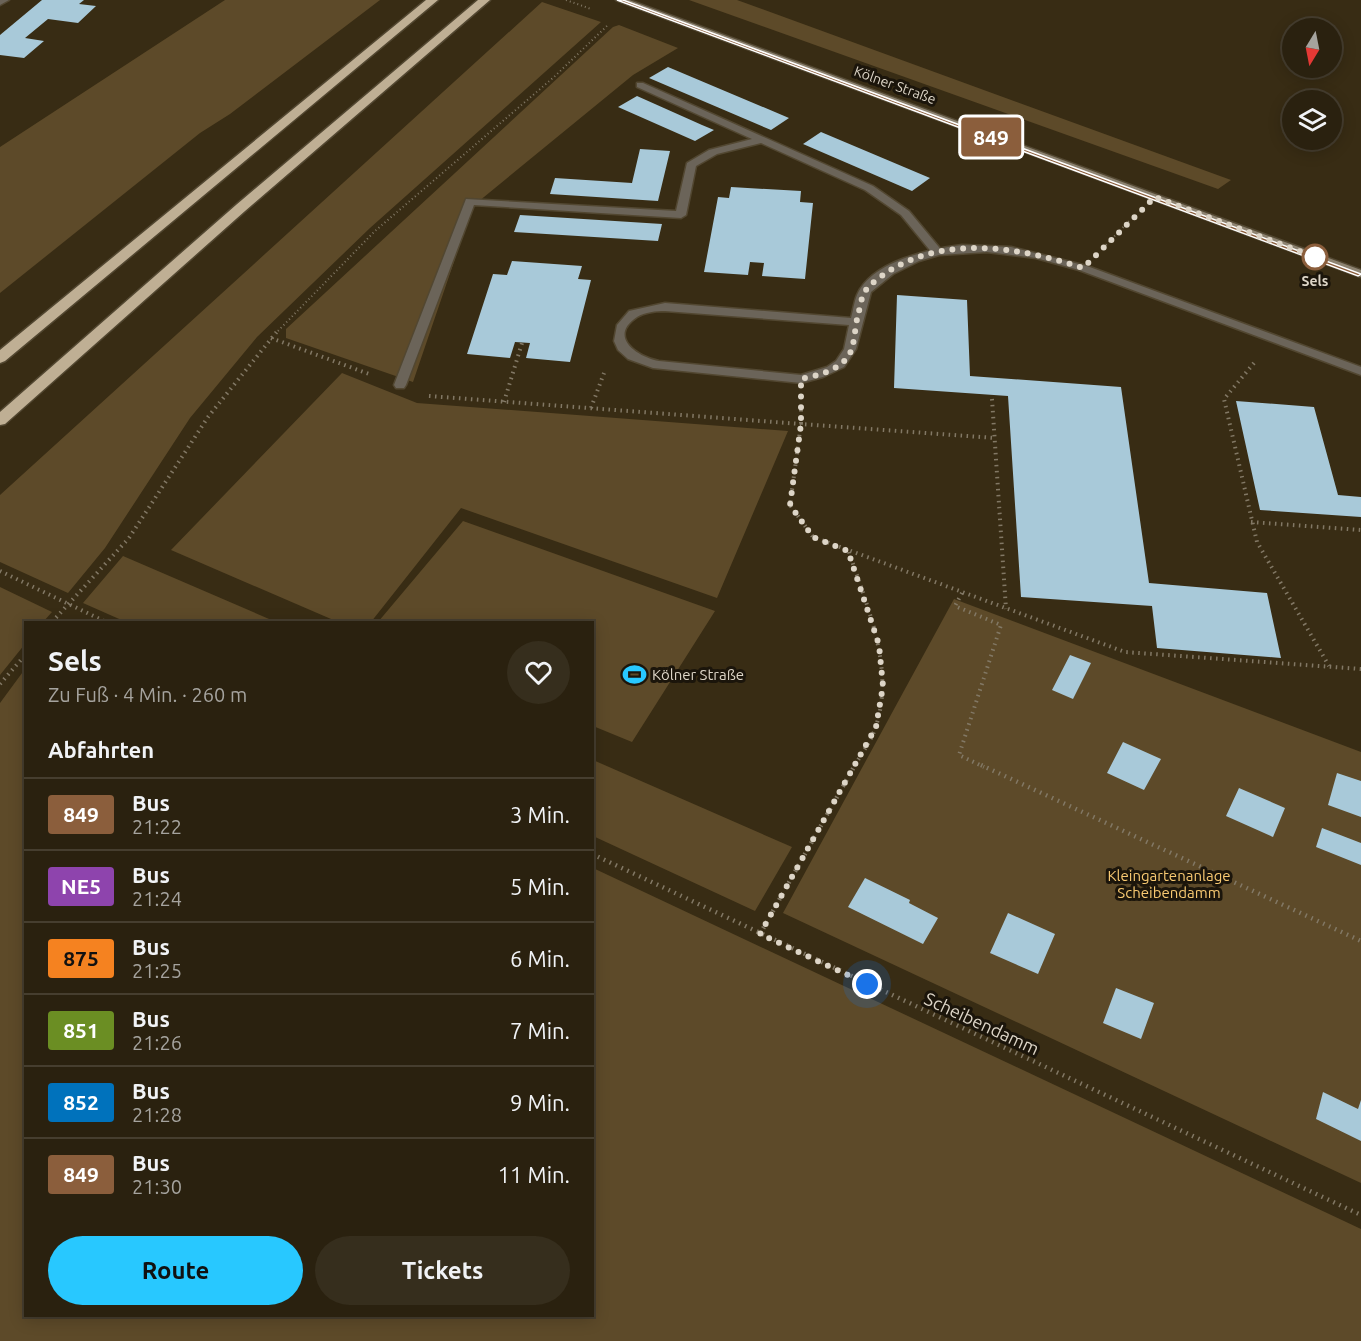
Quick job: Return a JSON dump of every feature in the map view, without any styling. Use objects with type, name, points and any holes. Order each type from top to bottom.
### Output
[{"type":"highway","points":[[0,358],[298,109],[433,0]]},
{"type":"highway","points":[[0,420],[190,250],[350,112],[485,0]]},
{"type":"main road","name":"Kölner Straße","points":[[621,0],[1361,274]]},
{"type":"street","points":[[640,85],[868,188],[905,213],[937,252]]},
{"type":"street","points":[[400,386],[470,201],[681,215],[691,165],[712,152],[763,140]]},
{"type":"street","points":[[856,322],[665,307],[647,309],[633,314],[621,326],[619,340],[621,347],[640,361],[659,365],[801,379],[824,374],[844,361],[851,350],[864,292],[885,273],[906,261],[937,252],[969,248],[1003,248],[1042,255],[1083,268],[1361,371]]},
{"type":"path","points":[[566,0],[598,12]]},
{"type":"path","points":[[53,621],[129,538],[208,417],[271,338],[375,231],[554,77],[614,18]]},
{"type":"path","points":[[1083,268],[1155,197]]},
{"type":"path","points":[[271,338],[430,397],[994,438]]},
{"type":"path","points":[[1273,339],[1224,399],[1257,542],[1330,667]]},
{"type":"path","points":[[504,402],[522,343]]},
{"type":"path","points":[[801,379],[801,424],[790,505],[813,537],[1125,652],[1361,669]]},
{"type":"path","points":[[992,399],[1006,609]]},
{"type":"path","points":[[1251,522],[1361,530]]},
{"type":"path","points":[[760,934],[876,727],[883,686],[879,645],[848,551]]},
{"type":"path","points":[[0,571],[104,621]]},
{"type":"path","points":[[962,592],[955,606],[1001,625],[959,755],[1361,941]]},
{"type":"path","points":[[0,684],[24,656]]},
{"type":"path","name":"Scheibendamm","points":[[594,855],[1361,1215]]},
{"type":"green space","points":[[225,0],[380,0],[230,114],[200,133],[0,293],[0,147]]},
{"type":"green space","points":[[689,0],[737,0],[1231,180],[1218,189]]},
{"type":"green space","points":[[542,2],[601,22],[370,228],[257,337],[190,418],[105,548],[68,593],[0,562],[0,495]]},
{"type":"green space","points":[[619,25],[678,48],[633,75],[473,206],[413,382],[286,338],[286,329],[613,27]]},
{"type":"green space","points":[[342,373],[417,403],[788,431],[717,598],[461,508],[372,621],[336,621],[171,550]]},
{"type":"green space","name":"Kölner Straße","points":[[463,521],[715,611],[632,742],[594,726],[594,621],[379,621]]},
{"type":"green space","points":[[123,556],[274,621],[124,621],[83,603]]},
{"type":"green space","points":[[0,587],[52,612],[44,621],[24,621],[24,645],[0,675]]},
{"type":"green space","name":"Kleingartenanlage Scheibendamm","points":[[954,599],[1361,752],[1361,1183],[783,913]]},
{"type":"green space","points":[[24,670],[24,1317],[594,1317],[594,868],[1361,1229],[1361,1341],[0,1341],[0,703]]},
{"type":"green space","points":[[594,760],[792,847],[755,911],[594,836]]},
{"type":"building","points":[[42,0],[84,0],[79,4],[96,6],[78,23],[48,19],[25,38],[44,41],[24,58],[0,55],[0,35]]},
{"type":"building","points":[[668,67],[789,118],[771,130],[649,78]]},
{"type":"building","points":[[637,96],[714,130],[695,141],[618,107]]},
{"type":"building","points":[[821,132],[930,178],[912,191],[803,144]]},
{"type":"building","points":[[640,149],[670,151],[658,201],[550,194],[555,178],[632,183]]},
{"type":"building","points":[[731,187],[801,191],[800,202],[813,203],[805,279],[762,276],[764,263],[750,262],[748,275],[704,272],[718,197],[729,198]]},
{"type":"building","points":[[520,215],[662,224],[658,241],[514,232]]},
{"type":"building","points":[[512,261],[582,266],[578,279],[591,280],[570,362],[526,358],[530,343],[515,342],[510,358],[467,354],[493,274],[507,275]]},
{"type":"building","points":[[897,295],[967,300],[970,376],[1121,387],[1149,583],[1267,593],[1281,658],[1157,648],[1152,606],[1021,597],[1008,396],[894,388]]},
{"type":"building","points":[[1236,401],[1314,407],[1338,495],[1361,497],[1361,517],[1260,510]]},
{"type":"building","points":[[1070,655],[1091,663],[1073,699],[1052,690]]},
{"type":"building","points":[[1123,742],[1161,759],[1144,790],[1107,773]]},
{"type":"building","points":[[1337,773],[1361,781],[1361,817],[1328,805]]},
{"type":"building","points":[[1239,788],[1285,808],[1273,837],[1226,816]]},
{"type":"building","points":[[1322,828],[1361,843],[1361,865],[1316,847]]},
{"type":"building","points":[[865,878],[910,900],[909,903],[938,918],[923,944],[848,907]]},
{"type":"building","points":[[1008,913],[1055,934],[1038,974],[990,953]]},
{"type":"building","points":[[1116,988],[1154,1003],[1141,1039],[1103,1023]]},
{"type":"building","points":[[1323,1092],[1358,1109],[1361,1100],[1361,1141],[1316,1119]]},
{"type":"bus line","name":"849","points":[[621,0],[1361,274]]},
{"type":"place","name":"Sels","points":[[1315,257]]},
{"type":"place","name":"Kölner Straße","points":[[634,674]]},
{"type":"route","points":[[867,984],[760,934],[876,727],[883,686],[879,645],[848,551],[813,537],[790,505],[801,424],[801,379],[824,374],[844,361],[851,350],[864,292],[885,273],[906,261],[937,252],[969,248],[1003,248],[1042,255],[1083,268],[1155,197],[1315,257]]}]
